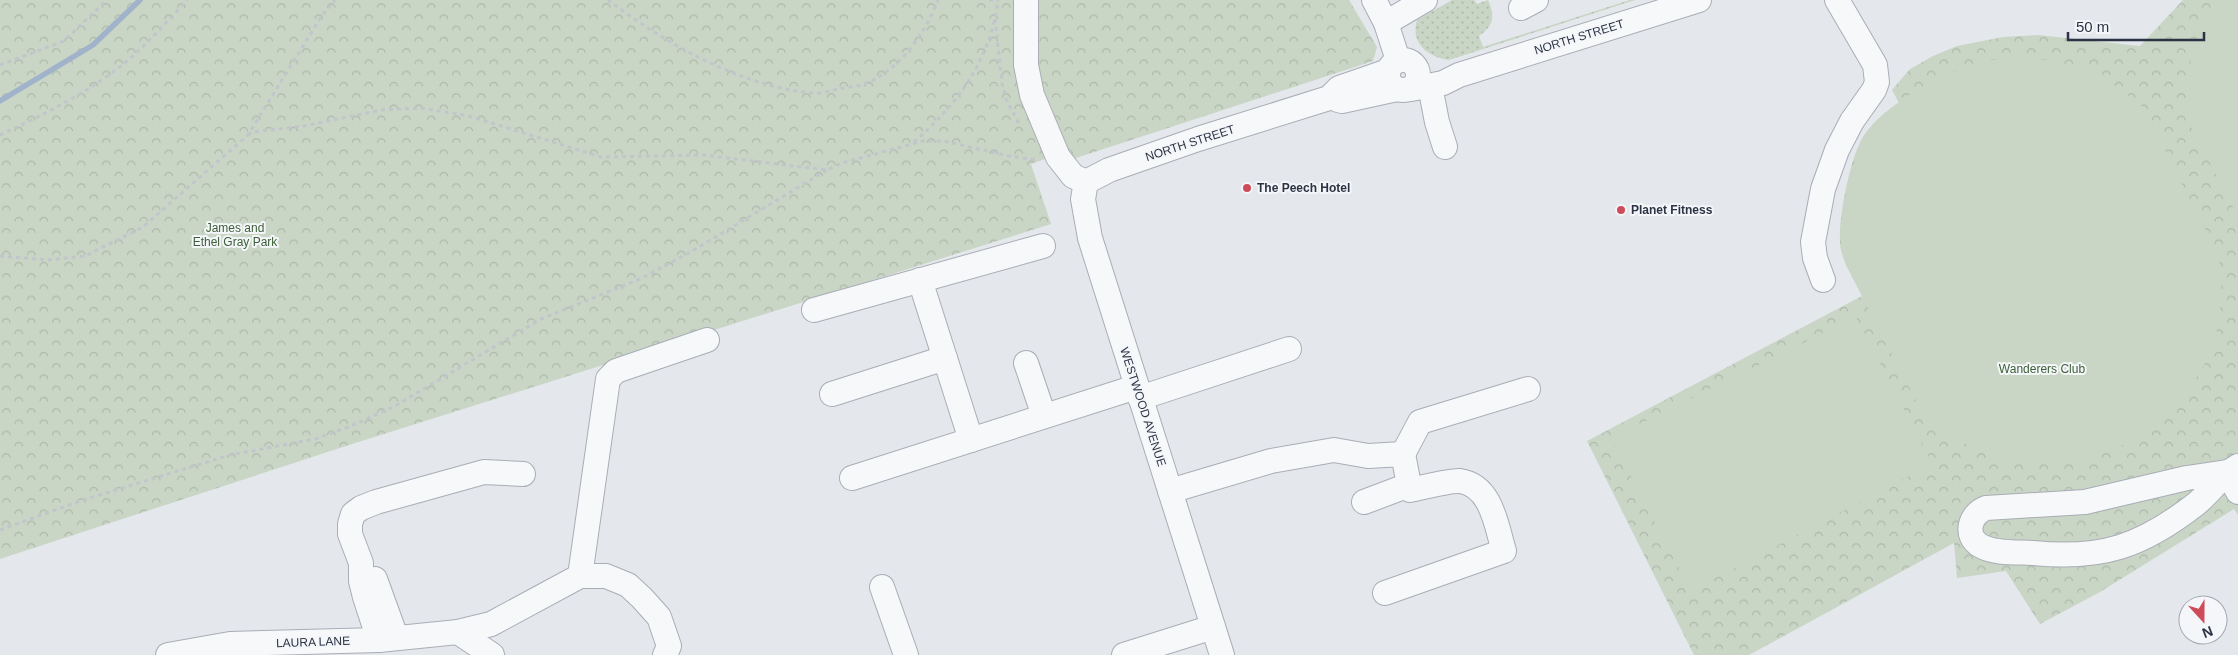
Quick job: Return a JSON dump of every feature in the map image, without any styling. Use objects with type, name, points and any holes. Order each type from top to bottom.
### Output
[{"type":"street","points":[[1026,0],[1026,65],[1032,95],[1058,157],[1073,176],[1086,182]]},
{"type":"street","points":[[1374,0],[1386,24],[1407,78],[1437,122],[1445,147]]},
{"type":"street","points":[[1386,24],[1425,0]]},
{"type":"street","name":"NORTH STREET","points":[[1086,182],[1108,170],[1198,139],[1329,98],[1339,88],[1407,78],[1459,75],[1699,0]]},
{"type":"street","points":[[1823,280],[1815,258],[1813,242],[1823,189],[1836,150],[1852,121],[1874,90],[1877,82],[1875,65],[1837,0]]},
{"type":"street","name":"WESTWOOD AVENUE","points":[[1086,182],[1083,199],[1090,238],[1222,655]]},
{"type":"street","points":[[814,310],[1043,246]]},
{"type":"street","points":[[920,280],[971,440]]},
{"type":"street","points":[[580,576],[608,379],[616,370],[707,340]]},
{"type":"street","points":[[852,478],[1044,416],[1138,392],[1289,349]]},
{"type":"street","points":[[832,394],[945,358]]},
{"type":"street","points":[[1026,363],[1044,416]]},
{"type":"street","points":[[1386,593],[1504,551],[1488,500],[1479,488],[1459,481],[1410,490],[1402,454],[1420,422],[1528,389]]},
{"type":"street","points":[[1170,491],[1271,461],[1334,450],[1368,456],[1402,454]]},
{"type":"street","points":[[387,638],[362,581],[361,563],[350,534],[350,524],[354,514],[361,508],[484,472],[523,474]]},
{"type":"street","points":[[2234,476],[2175,519],[2134,543],[2114,550],[2057,556],[1989,549],[1975,541],[1971,533],[1972,519],[1978,512],[1986,508],[2085,502],[2187,478],[2234,476]]},
{"type":"street","points":[[1364,502],[1409,485]]},
{"type":"street","name":"LAURA LANE","points":[[168,655],[230,644],[387,638],[458,632],[491,624],[580,576],[606,576],[628,585],[659,617],[668,646],[665,655]]},
{"type":"street","points":[[882,587],[906,655]]},
{"type":"street","points":[[1124,655],[1213,627]]},
{"type":"street","points":[[458,632],[492,655]]},
{"type":"path","points":[[0,65],[64,41],[108,0]]},
{"type":"path","points":[[0,136],[36,118],[113,71],[137,53],[187,0]]},
{"type":"path","points":[[248,135],[321,17],[335,0]]},
{"type":"path","points":[[608,0],[634,20],[705,60],[760,83],[818,93],[862,84],[890,69],[911,48],[931,19],[938,0]]},
{"type":"path","points":[[912,144],[945,114],[968,84],[992,30],[998,1],[988,0]]},
{"type":"path","points":[[0,256],[48,260],[85,256],[142,227],[252,132],[304,126],[381,110],[421,108],[469,116],[601,156],[704,155],[827,170]]},
{"type":"path","points":[[0,530],[80,501],[230,455],[315,439],[350,426],[395,406],[541,319],[642,278],[682,257],[827,170],[842,164],[924,141],[944,141],[1009,156],[1036,160],[1058,157]]},
{"type":"green space","name":"James and Ethel Gray Park","points":[[0,0],[1349,0],[1377,47],[1373,61],[1073,159],[1070,150],[1031,164],[1051,224],[349,445],[0,559]]},
{"type":"green space","points":[[1452,0],[1474,0],[1477,4],[1488,0],[1492,11],[1492,20],[1488,28],[1479,36],[1483,47],[1635,0],[1449,60],[1434,56],[1422,48],[1416,36],[1416,28],[1417,20]]},
{"type":"green space","name":"Wanderers Club","points":[[2183,0],[2238,0],[2238,515],[2234,509],[2100,592],[2040,624],[2006,571],[1957,578],[1954,543],[1749,655],[1694,655],[1587,441],[1862,296],[1841,250],[1840,227],[1848,181],[1859,145],[1872,128],[1899,103],[1892,90],[1910,69],[1933,56],[1957,46],[2003,37],[2038,35],[2140,46]]},
{"type":"green space","points":[[2215,0],[2238,0],[2238,217],[2190,125],[2187,89],[2192,52],[2204,18]]},
{"type":"green space","points":[[2008,58],[2045,60],[2081,69],[2114,85],[2143,107],[2219,257],[2222,294],[2217,330],[2204,365],[2185,396],[2159,422],[2128,443],[2094,457],[2058,463],[2021,462],[1985,453],[1952,437],[1923,414],[1846,265],[1843,255],[1841,228],[1843,209],[1859,146],[1865,133],[1890,109],[1941,77],[1971,65]]},
{"type":"green space","points":[[1856,317],[1932,464],[1691,591],[1611,438]]},
{"type":"waterway","points":[[0,101],[93,45],[140,0]]},
{"type":"place","name":"The Peech Hotel","points":[[1247,188]]},
{"type":"place","name":"Planet Fitness","points":[[1621,210]]}]
